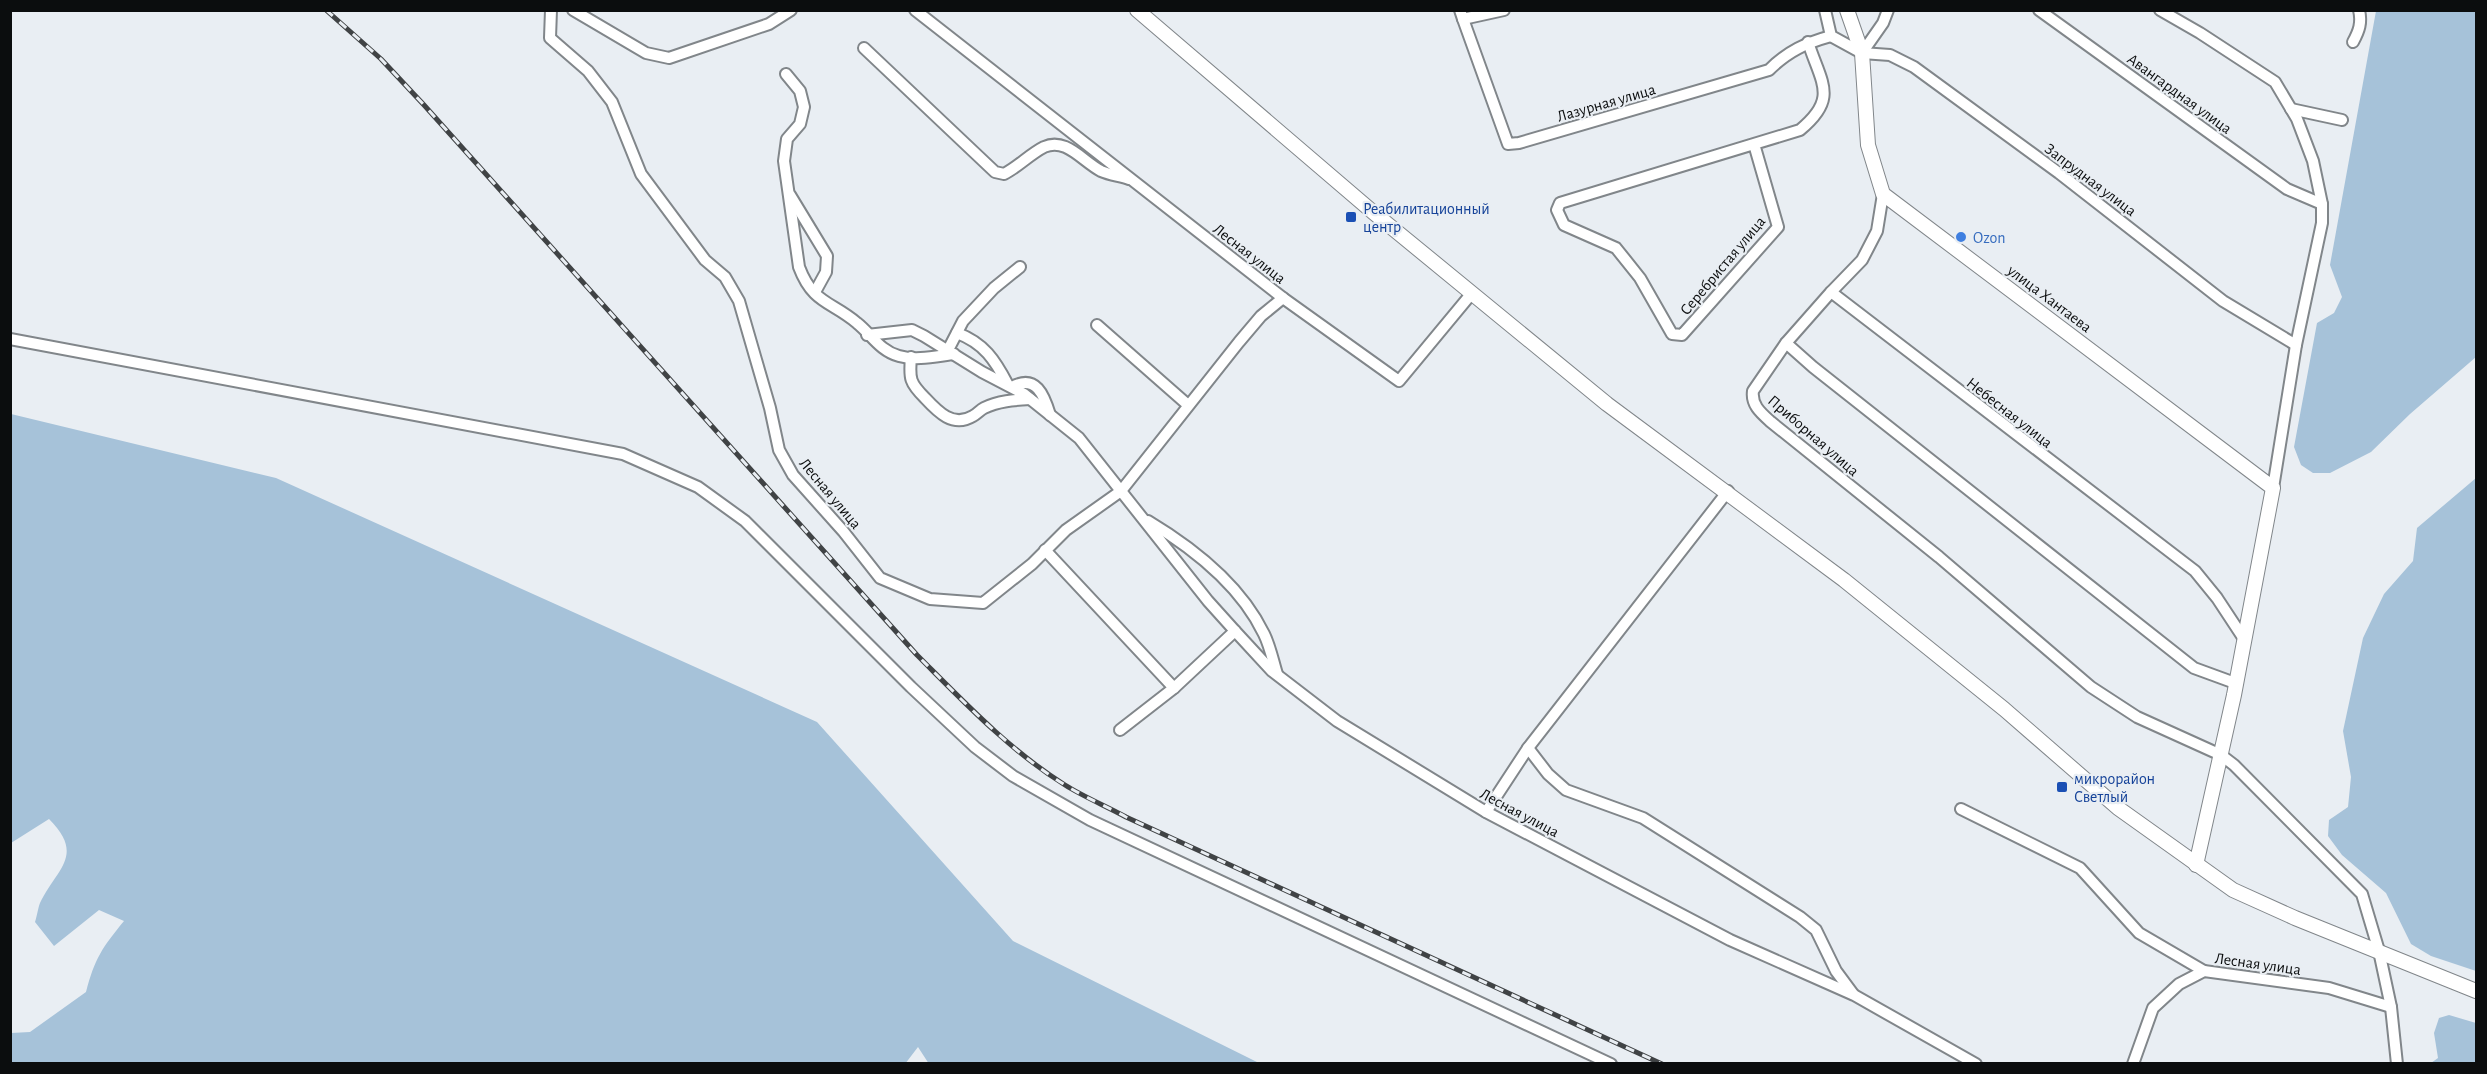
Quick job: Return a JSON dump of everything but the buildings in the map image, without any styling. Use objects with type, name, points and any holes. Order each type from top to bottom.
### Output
[{"type":"street","name":"Лесная улица","points":[[551,10],[550,38],[588,71],[612,102],[641,174],[705,260],[725,277],[738,301],[770,408],[779,450],[793,475],[880,578],[930,599],[983,603],[1065,530],[1121,491]]},
{"type":"street","points":[[573,10],[646,53],[669,58],[769,24],[791,10]]},
{"type":"street","name":"Лесная улица","points":[[915,10],[1283,298],[1399,381],[1472,293]]},
{"type":"street","points":[[1137,10],[1607,404],[1728,491],[1844,580],[1987,695],[2118,808],[2233,890],[2295,918],[2476,991]]},
{"type":"street","name":"Лазурная улица","points":[[1504,10],[1462,15],[1508,144],[1519,143],[1769,70],[1784,55],[1808,42],[1831,36]]},
{"type":"street","points":[[1826,10],[1831,36],[1862,52]]},
{"type":"street","points":[[1832,292],[1862,260],[1877,231],[1883,195],[1868,145],[1862,52],[1847,10]]},
{"type":"street","points":[[1862,52],[1883,23],[1888,10]]},
{"type":"street","name":"Авангардная улица","points":[[2039,10],[2287,189],[2322,204]]},
{"type":"street","points":[[2160,10],[2275,82],[2291,109],[2313,161],[2322,204],[2322,223],[2296,345],[2273,488],[2221,755],[2196,865]]},
{"type":"street","points":[[2353,42],[2360,29],[2359,10]]},
{"type":"street","name":"Серебристая улица","points":[[1754,144],[1778,227],[1682,335],[1672,334],[1640,278],[1616,248],[1564,225],[1557,210],[1560,203],[1800,130],[1816,117],[1824,103],[1824,92],[1808,42]]},
{"type":"street","points":[[864,48],[995,172],[1004,174],[1041,148],[1054,143],[1066,146],[1103,172],[1136,181]]},
{"type":"street","name":"Запрудная улица","points":[[1862,52],[1890,56],[1914,67],[2059,173],[2223,301],[2296,345]]},
{"type":"street","points":[[786,74],[800,91],[804,108],[800,124],[787,140],[784,161],[799,267],[805,281],[822,302],[850,318],[885,351],[900,357],[951,352],[963,321],[994,288],[1020,267]]},
{"type":"street","points":[[2291,109],[2342,120]]},
{"type":"street","points":[[789,194],[827,256],[826,272],[815,292]]},
{"type":"street","name":"улица Хантаева","points":[[1883,195],[2273,488]]},
{"type":"street","name":"Приборная улица","points":[[1832,292],[1786,343],[1753,391],[1752,399],[1757,408],[1771,422],[1939,557],[2091,687],[2138,717],[2221,755],[2234,765],[2362,894],[2379,951],[2391,1007],[2397,1064]]},
{"type":"street","name":"Небесная улица","points":[[1832,292],[2195,571],[2217,598],[2244,639]]},
{"type":"street","points":[[1121,491],[1261,316],[1283,298]]},
{"type":"street","points":[[1097,325],[1188,405]]},
{"type":"street","name":"Лесная улица","points":[[867,335],[912,330],[1010,386],[1051,415],[1079,438],[1208,601],[1235,631],[1278,675],[1337,721],[1486,812],[1730,940],[1854,995],[1976,1064]]},
{"type":"street","points":[[957,333],[973,339],[986,349],[1010,386],[1022,382],[1031,383],[1038,389],[1051,415]]},
{"type":"street","points":[[10,339],[623,454],[698,487],[745,521],[911,687],[975,747],[1013,776],[1090,820],[1611,1064]]},
{"type":"street","points":[[1786,343],[1813,367],[2194,668],[2235,683]]},
{"type":"street","points":[[911,357],[909,375],[913,386],[941,415],[957,421],[971,418],[985,408],[1003,401],[1030,399]]},
{"type":"street","points":[[1486,812],[1528,748],[1728,491]]},
{"type":"street","points":[[1140,516],[1176,537],[1237,593],[1265,635],[1278,675]]},
{"type":"street","points":[[1045,550],[1174,688]]},
{"type":"street","points":[[1120,730],[1174,688],[1235,631]]},
{"type":"street","points":[[1528,748],[1548,774],[1566,790],[1643,818],[1800,917],[1816,930],[1836,971],[1854,995]]},
{"type":"street","points":[[1961,809],[2080,868],[2139,933],[2204,971]]},
{"type":"street","name":"Лесная улица","points":[[2133,1064],[2153,1008],[2179,984],[2204,971],[2329,988],[2391,1007]]},
{"type":"shaded area","points":[[2376,11],[2476,11],[2476,357],[2410,414],[2371,452],[2330,473],[2313,473],[2301,465],[2294,447],[2317,323],[2334,313],[2342,297],[2330,265]]},
{"type":"shaded area","points":[[11,414],[276,478],[817,722],[1013,941],[1259,1063],[929,1064],[918,1047],[905,1064],[11,1063],[11,1033],[30,1032],[86,992],[100,954],[124,921],[99,910],[54,946],[35,922],[40,903],[64,862],[67,853],[65,843],[60,832],[49,819],[11,843]]},
{"type":"shaded area","points":[[2476,478],[2476,971],[2431,956],[2411,944],[2386,893],[2342,855],[2328,836],[2329,820],[2348,807],[2351,777],[2343,731],[2363,638],[2384,594],[2413,561],[2417,528]]},
{"type":"shaded area","points":[[2449,1015],[2476,1023],[2476,1063],[2431,1063],[2438,1058],[2434,1033],[2439,1018]]},
{"type":"railway","points":[[326,10],[381,59],[424,105],[917,655],[987,724],[1044,771],[1072,789],[1126,817],[1662,1064]]},
{"type":"place","name":"Реабилитационный центр","points":[[1351,217]]},
{"type":"place","name":"Ozon","points":[[1961,237]]},
{"type":"place","name":"микрорайон Светлый","points":[[2062,787]]}]
